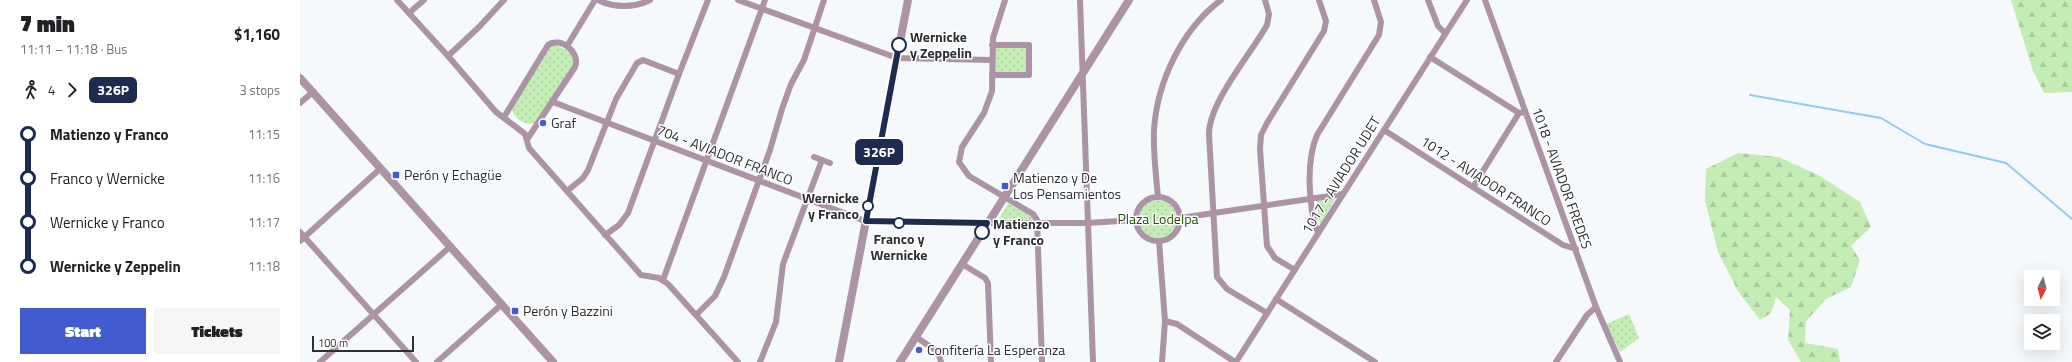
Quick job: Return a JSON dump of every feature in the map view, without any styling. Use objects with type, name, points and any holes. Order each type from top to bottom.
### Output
[{"type":"street","points":[[397,0],[496,112],[521,130],[528,138],[529,148],[641,275],[663,280],[738,362]]},
{"type":"street","points":[[409,13],[424,0]]},
{"type":"street","points":[[448,56],[480,27],[504,0]]},
{"type":"street","points":[[567,46],[594,0]]},
{"type":"street","points":[[598,0],[613,5],[626,6],[643,4],[650,0]]},
{"type":"street","points":[[605,235],[619,225],[628,213],[708,0]]},
{"type":"street","points":[[738,0],[897,58],[992,60]]},
{"type":"street","points":[[663,280],[705,161],[765,0]]},
{"type":"street","points":[[696,315],[710,302],[719,288],[791,84],[802,64],[824,0]]},
{"type":"street","points":[[839,362],[908,0]]},
{"type":"street","points":[[1005,0],[992,45],[992,91],[990,100],[962,147],[959,157],[961,166],[969,176],[1033,214],[1038,223],[1042,362]]},
{"type":"street","points":[[1080,0],[1093,362]]},
{"type":"street","points":[[900,362],[1129,0]]},
{"type":"street","points":[[1158,197],[1154,138],[1160,95],[1173,63],[1185,40],[1203,18],[1221,0]]},
{"type":"street","points":[[1265,0],[1270,14],[1267,25],[1216,107],[1209,125],[1216,269],[1219,281],[1227,289],[1267,313]]},
{"type":"street","points":[[1295,270],[1275,258],[1269,250],[1265,234],[1263,206],[1260,149],[1261,135],[1324,31],[1326,21],[1320,0]]},
{"type":"street","points":[[1318,233],[1312,198],[1311,164],[1315,141],[1379,35],[1381,22],[1374,0]]},
{"type":"street","points":[[1428,0],[1438,26],[1445,33]]},
{"type":"street","name":"1017 - AVIADOR UDET","points":[[1236,362],[1466,0]]},
{"type":"street","name":"1018 - AVIADOR FREDES","points":[[1485,0],[1522,112],[1576,249],[1596,307],[1620,362]]},
{"type":"street","points":[[504,118],[548,45],[556,42],[567,46],[576,56],[577,63],[553,102],[528,138]]},
{"type":"street","points":[[992,45],[1029,45],[1029,75],[992,75]]},
{"type":"street","points":[[1430,57],[1522,112],[1474,187]]},
{"type":"street","points":[[567,191],[585,175],[606,123],[637,63],[643,60],[679,74]]},
{"type":"street","points":[[300,78],[553,362]]},
{"type":"street","points":[[300,103],[313,92]]},
{"type":"street","name":"704 - AVIADOR FRANCO","points":[[553,102],[807,200],[866,221],[987,223]]},
{"type":"street","name":"1012 - AVIADOR FRANCO","points":[[1384,130],[1563,245],[1576,249]]},
{"type":"street","points":[[814,157],[830,163]]},
{"type":"street","points":[[760,362],[776,322],[783,264],[822,160]]},
{"type":"street","points":[[381,168],[301,237],[374,314],[416,362]]},
{"type":"street","points":[[1180,218],[1343,194]]},
{"type":"street","points":[[1158,197],[1170,201],[1175,206],[1180,218],[1176,231],[1166,240],[1159,241],[1146,238],[1137,227],[1136,220],[1137,214],[1144,202],[1158,197]]},
{"type":"street","points":[[987,223],[1087,223],[1136,220]]},
{"type":"street","points":[[1159,241],[1166,321],[1162,362]]},
{"type":"street","points":[[320,362],[451,246]]},
{"type":"street","points":[[962,264],[984,278],[988,283],[991,362]]},
{"type":"street","points":[[1276,299],[1375,362]]},
{"type":"street","points":[[437,362],[502,304]]},
{"type":"street","points":[[1556,362],[1587,315],[1596,307]]},
{"type":"street","points":[[1166,321],[1177,324],[1236,362]]},
{"type":"street","points":[[916,337],[938,352],[941,362]]},
{"type":"street","points":[[1361,362],[1365,356]]},
{"type":"green space","points":[[2011,0],[2072,0],[2072,92],[2044,93],[2033,71]]},
{"type":"green space","points":[[556,45],[571,52],[575,63],[536,123],[532,124],[520,121],[514,115],[512,107],[550,46]]},
{"type":"green space","points":[[992,45],[1029,45],[1029,75],[992,75]]},
{"type":"green space","points":[[1738,153],[1779,157],[1820,176],[1860,202],[1871,227],[1851,246],[1860,260],[1851,287],[1826,299],[1806,321],[1805,343],[1838,349],[1840,362],[1801,362],[1788,340],[1790,310],[1776,297],[1771,313],[1760,320],[1738,291],[1718,252],[1705,201],[1706,169]]},
{"type":"green space","points":[[1336,197],[1320,226],[1317,200]]},
{"type":"green space","name":"Plaza Lodelpa","points":[[1158,200],[1168,203],[1174,209],[1177,219],[1174,229],[1168,235],[1158,238],[1148,235],[1142,229],[1139,219],[1142,209],[1148,203]]},
{"type":"green space","points":[[1008,203],[1031,216],[1033,220],[999,219]]},
{"type":"green space","points":[[1629,314],[1639,338],[1620,352],[1606,324]]},
{"type":"waterway","points":[[1750,95],[1881,118],[1925,144],[2006,163],[2072,219]]},
{"type":"bus line","name":"326P","points":[[899,45],[866,221],[899,223],[987,223],[982,232]]},
{"type":"place","name":"Wernicke y Zeppelin","points":[[899,45]]},
{"type":"place","name":"Graf","points":[[543,123]]},
{"type":"place","name":"Perón y Echagüe","points":[[396,175]]},
{"type":"place","name":"Matienzo y De Los Pensamientos","points":[[1005,186]]},
{"type":"place","name":"Wernicke y Franco","points":[[868,206]]},
{"type":"place","name":"Franco y Wernicke","points":[[899,223]]},
{"type":"place","name":"Matienzo y Franco","points":[[982,232]]},
{"type":"place","name":"Perón y Bazzini","points":[[515,311]]},
{"type":"place","name":"Confitería La Esperanza","points":[[919,350]]}]
